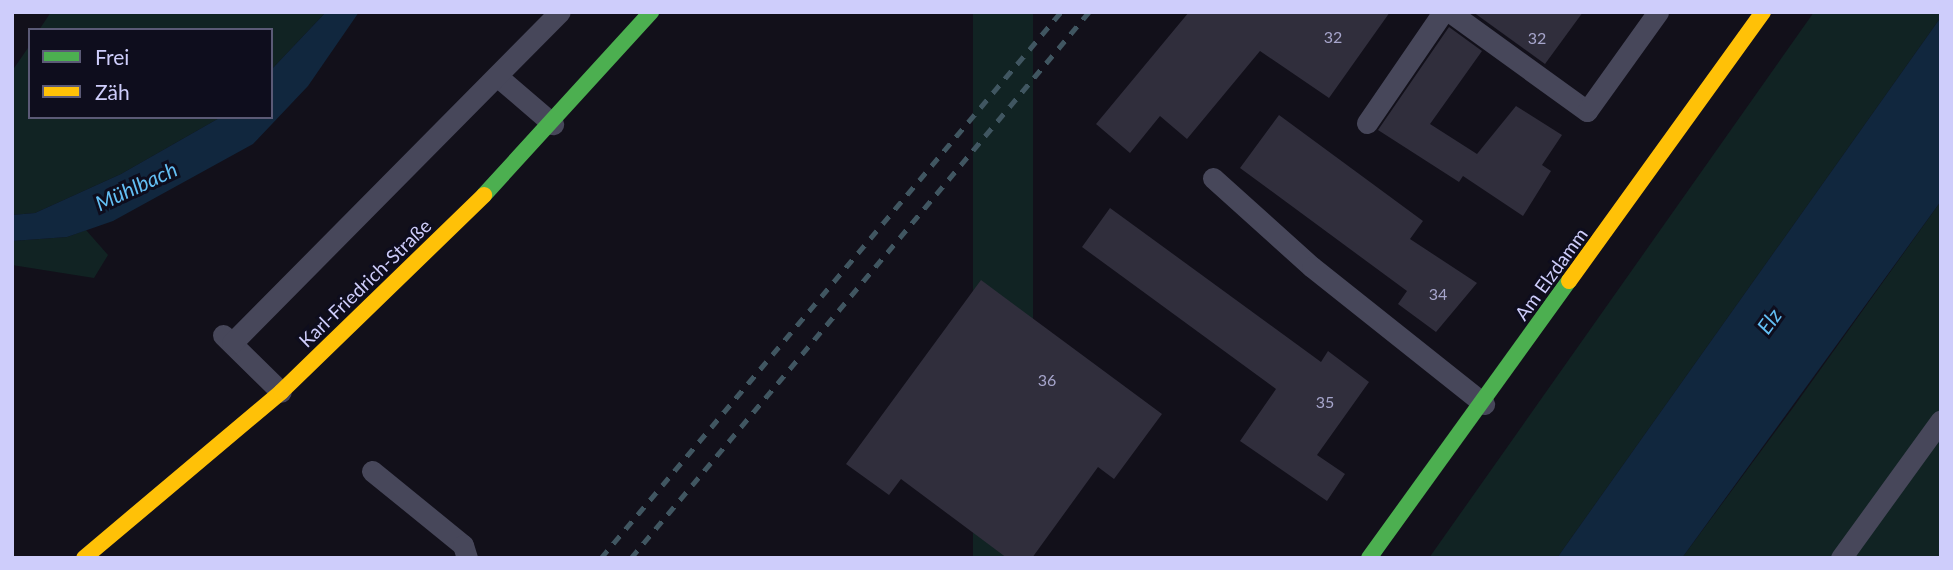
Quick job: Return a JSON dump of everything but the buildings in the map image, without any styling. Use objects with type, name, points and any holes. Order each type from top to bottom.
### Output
[{"type":"main road","name":"Karl-Friedrich-Straße","points":[[84,558],[281,393],[406,275],[553,124],[651,12]]},
{"type":"main road","name":"Am Elzdamm","points":[[1369,558],[1484,404],[1763,12]]},
{"type":"lane","points":[[281,393],[227,339],[560,12]]},
{"type":"lane","points":[[1367,123],[1443,12]]},
{"type":"lane","points":[[1450,12],[1587,111],[1658,12]]},
{"type":"lane","points":[[497,76],[553,124]]},
{"type":"lane","points":[[1213,178],[1312,267],[1484,404]]},
{"type":"lane","points":[[1842,558],[1941,421]]},
{"type":"lane","points":[[372,471],[463,545],[467,558]]},
{"type":"shaded area","points":[[51,12],[326,12],[273,68],[273,28],[40,28]]},
{"type":"shaded area","points":[[973,12],[1033,12],[1033,558],[973,558]]},
{"type":"shaded area","points":[[1814,12],[1941,12],[1941,17],[1557,558],[1429,558]]},
{"type":"shaded area","points":[[28,48],[28,119],[217,119],[121,174],[35,213],[12,215],[12,71]]},
{"type":"shaded area","points":[[1941,201],[1941,558],[1682,558],[1795,405]]},
{"type":"shaded area","points":[[86,230],[108,255],[94,278],[12,265],[12,241],[67,237]]},
{"type":"water","name":"Mühlbach","points":[[326,12],[359,12],[308,86],[253,144],[113,221],[67,237],[12,241],[12,215],[35,213],[121,174],[217,119],[273,119],[273,68]]},
{"type":"water","name":"Elz","points":[[1941,17],[1941,201],[1682,558],[1557,558]]},
{"type":"railway","points":[[601,558],[1061,12]]},
{"type":"railway","points":[[631,558],[1089,12]]},
{"type":"traffic: fast","points":[[484,195],[651,12]]},
{"type":"traffic: fast","points":[[1369,558],[1569,281]]},
{"type":"traffic: slow","points":[[1569,281],[1763,12]]},
{"type":"traffic: slow","points":[[84,558],[281,392],[484,195]]}]
